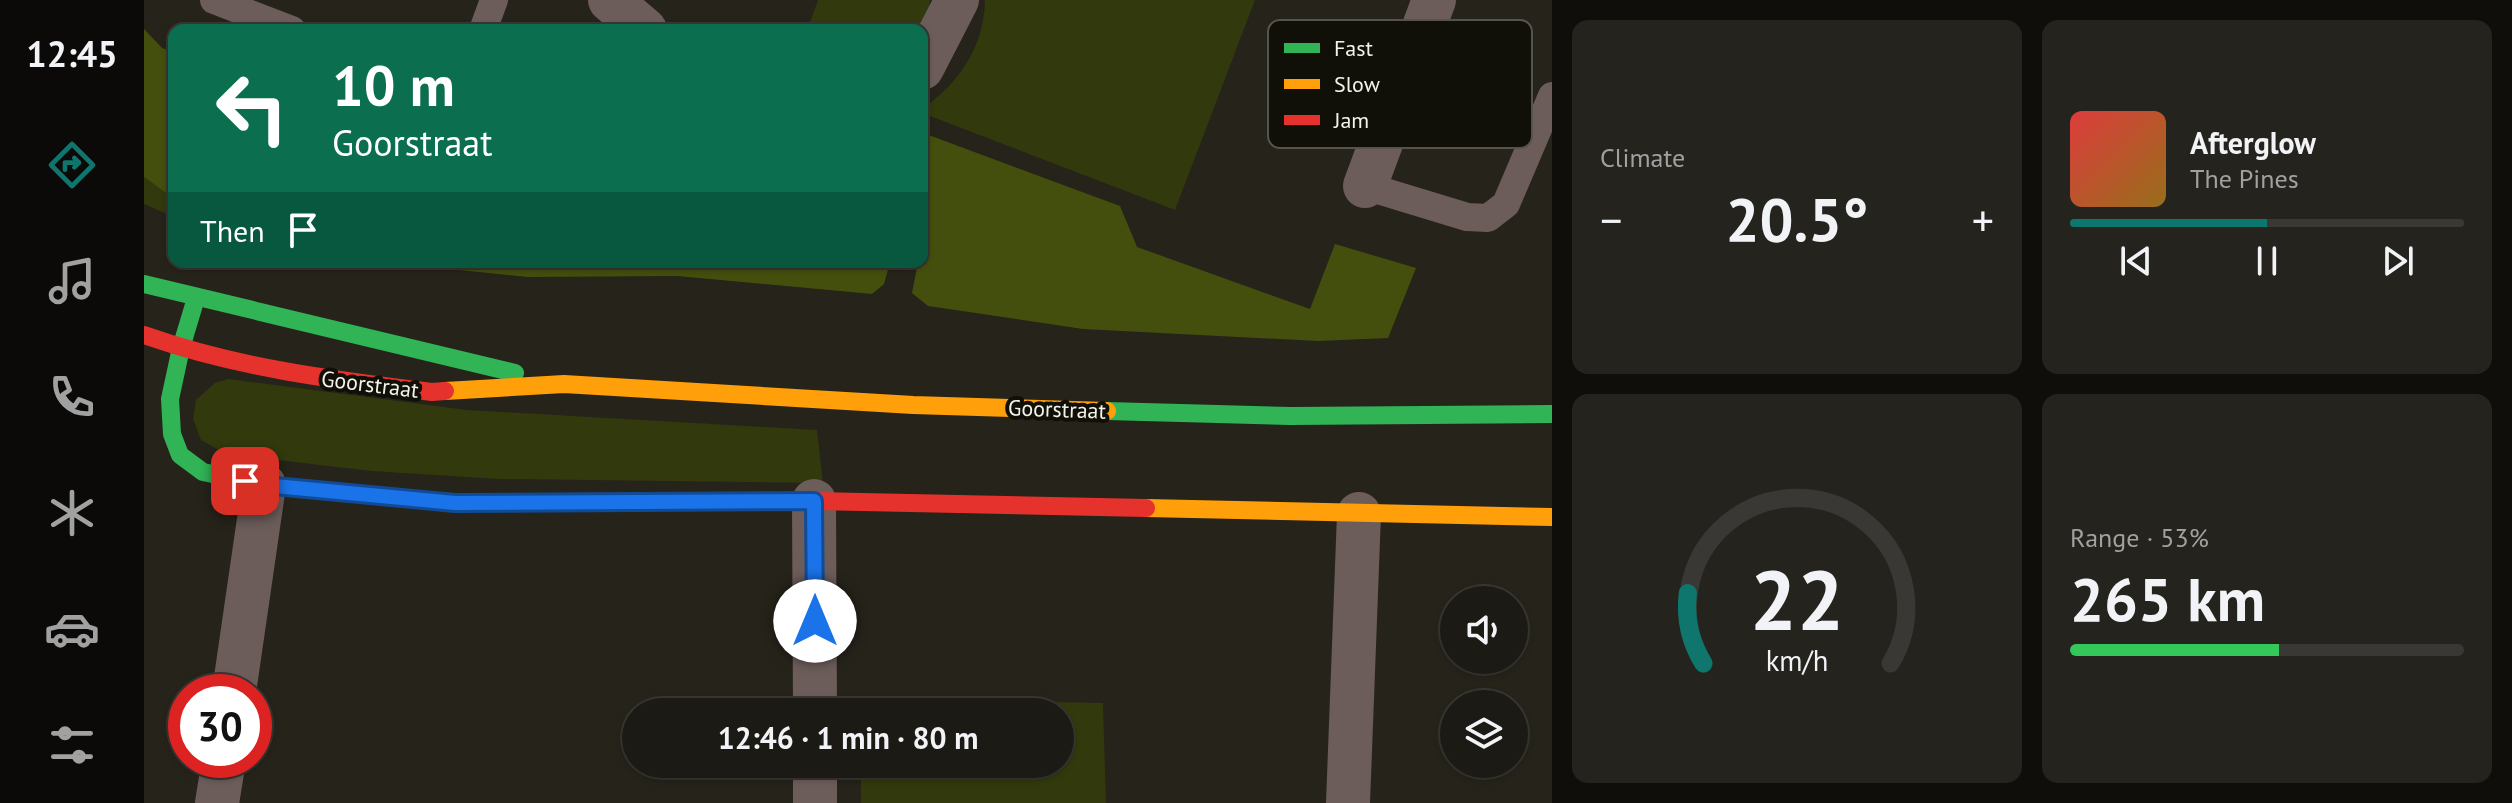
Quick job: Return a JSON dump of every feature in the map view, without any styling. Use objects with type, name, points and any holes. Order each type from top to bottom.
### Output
[{"type":"street","points":[[610,0],[638,24]]},
{"type":"street","points":[[928,56],[957,0]]},
{"type":"street","points":[[1427,20],[1434,0]]},
{"type":"street","points":[[1365,186],[1379,148]]},
{"type":"street","name":"Goorstraat","points":[[144,284],[564,384]]},
{"type":"street","points":[[196,298],[170,399],[172,434],[180,455],[203,472],[264,485],[455,503],[814,501],[1552,517]]},
{"type":"street","name":"Goorstraat","points":[[144,335],[181,348],[303,376],[432,392],[564,384],[913,405],[1290,416],[1552,414]]},
{"type":"street","points":[[237,674],[264,485]]},
{"type":"street","points":[[814,501],[815,698]]},
{"type":"street","points":[[1348,803],[1359,514]]},
{"type":"street","points":[[217,803],[221,778]]},
{"type":"street","points":[[815,778],[815,803]]},
{"type":"lane","points":[[214,0],[276,24]]},
{"type":"lane","points":[[485,24],[494,0]]},
{"type":"lane","points":[[1532,143],[1552,96]]},
{"type":"lane","points":[[1365,186],[1467,217],[1488,218],[1506,204],[1530,148]]},
{"type":"green space","points":[[818,0],[930,0],[928,13],[922,24],[809,24]]},
{"type":"green space","points":[[985,0],[1255,0],[1175,210],[928,115],[928,105],[949,86],[970,57],[982,24]]},
{"type":"green space","points":[[144,29],[162,48],[168,50],[168,195],[144,177]]},
{"type":"green space","points":[[928,135],[1120,206],[1137,247],[1310,309],[1335,244],[1416,268],[1388,338],[1318,341],[1083,329],[928,306],[912,293],[917,268],[928,268]]},
{"type":"green space","points":[[144,177],[168,195],[168,214],[144,204]]},
{"type":"green space","points":[[440,268],[888,268],[884,284],[872,294],[677,276],[528,277]]},
{"type":"green space","points":[[228,379],[467,410],[817,430],[823,483],[498,479],[371,471],[226,454],[201,440],[193,419],[196,400],[215,383]]},
{"type":"green space","points":[[1074,702],[1103,703],[1106,803],[861,803],[861,778],[1074,778]]},
{"type":"traffic: fast","points":[[144,284],[515,373]]},
{"type":"traffic: fast","points":[[196,298],[170,399],[172,434],[180,455],[203,472],[264,485],[455,503],[581,502]]},
{"type":"traffic: fast","points":[[1107,411],[1290,416],[1552,414]]},
{"type":"traffic: slow","points":[[445,391],[564,384],[913,405],[1107,411]]},
{"type":"traffic: slow","points":[[1146,508],[1552,517]]},
{"type":"traffic: jam","points":[[144,335],[214,356],[286,371],[359,383],[445,391]]},
{"type":"traffic: jam","points":[[581,502],[814,501],[1146,508]]},
{"type":"route","points":[[245,481],[455,503],[814,501],[815,621]]}]
